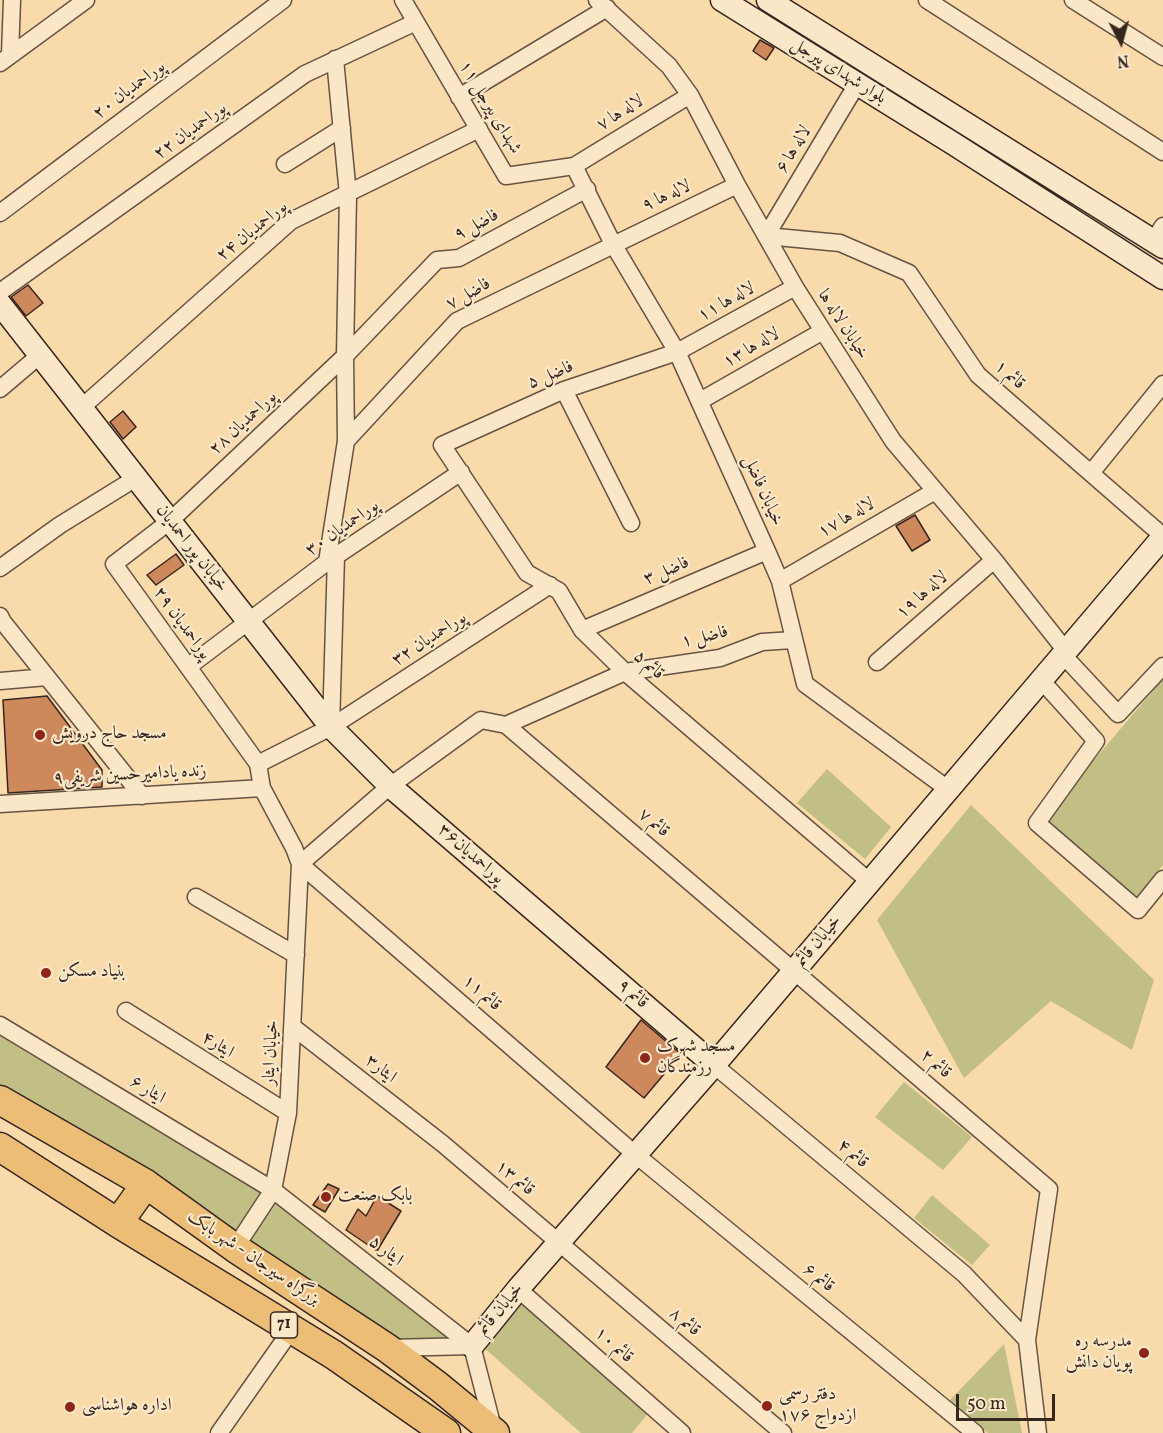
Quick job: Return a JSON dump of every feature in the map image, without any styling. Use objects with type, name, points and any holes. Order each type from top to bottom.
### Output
[{"type":"highway","name":"بزرگراه سیرجان - شهر بابک","points":[[0,1100],[146,1185],[235,1248],[387,1348],[494,1432]]},
{"type":"highway","name":"بزرگراه سیرجان - شهر بابک","points":[[0,1147],[118,1223],[334,1355],[446,1433]]},
{"type":"highway","points":[[118,1223],[146,1185]]},
{"type":"street","points":[[5,59],[12,0]]},
{"type":"street","points":[[5,59],[86,0]]},
{"type":"street","name":"پوراحمدیان ۲۰","points":[[0,213],[283,0]]},
{"type":"street","name":"شهدای پیرجل ۱۱","points":[[403,0],[506,176],[574,166]]},
{"type":"street","name":"بلوار شهدای پیرجل","points":[[722,0],[978,159],[1163,278]]},
{"type":"street","name":"بلوار شهدای پیرجل","points":[[768,0],[990,140],[1160,238]]},
{"type":"street","points":[[798,0],[803,23]]},
{"type":"street","points":[[927,0],[1163,152]]},
{"type":"street","points":[[1073,0],[1163,57]]},
{"type":"street","points":[[459,97],[603,3]]},
{"type":"street","name":"خیابان لاله ها","points":[[603,3],[669,66],[690,95],[737,185],[795,287],[893,441],[994,560],[1065,653],[1118,714],[1163,666]]},
{"type":"street","name":"پوراحمدیان ۲۲","points":[[0,292],[305,74],[416,22]]},
{"type":"street","points":[[331,727],[332,560],[346,441],[348,195],[335,59]]},
{"type":"street","name":"لاله ها ۶","points":[[766,236],[857,84]]},
{"type":"street","name":"لاله ها ۷","points":[[574,166],[690,95]]},
{"type":"street","points":[[954,144],[961,145],[970,139],[969,127]]},
{"type":"street","points":[[285,164],[342,128]]},
{"type":"street","name":"پوراحمدیان ۲۴","points":[[81,408],[291,221],[479,129]]},
{"type":"street","points":[[978,159],[976,149],[979,144],[990,140]]},
{"type":"street","name":"خیابان فاضل","points":[[574,166],[613,244],[677,352],[767,551],[780,581],[805,684],[949,790]]},
{"type":"street","name":"لاله ها ۹","points":[[613,244],[737,185]]},
{"type":"street","name":"فاضل ۹","points":[[345,356],[437,260],[459,258],[587,189]]},
{"type":"street","name":"قائم ۱","points":[[766,236],[840,243],[909,273],[978,375],[1163,537]]},
{"type":"street","name":"فاضل ۷","points":[[346,441],[457,321],[613,244]]},
{"type":"street","name":"لاله ها ۱۱","points":[[677,352],[795,287]]},
{"type":"street","name":"خیابان پور احمدیان","points":[[0,304],[331,727],[390,786]]},
{"type":"street","name":"لاله ها ۱۳","points":[[700,401],[823,331]]},
{"type":"street","name":"فاضل ۵","points":[[441,445],[564,390],[677,352]]},
{"type":"street","points":[[0,389],[40,355]]},
{"type":"street","name":"پوراحمدیان ۲۸","points":[[170,521],[345,356]]},
{"type":"street","points":[[1090,473],[1163,384]]},
{"type":"street","points":[[564,390],[631,523]]},
{"type":"street","name":"قائم ۵","points":[[441,445],[527,573],[559,591],[582,630],[625,672],[870,882]]},
{"type":"street","name":"پوراحمدیان ۳۰","points":[[188,667],[332,560],[461,472]]},
{"type":"street","points":[[0,568],[60,525],[136,478]]},
{"type":"street","name":"لاله ها ۱۷","points":[[780,581],[934,491]]},
{"type":"street","name":"پوراحمدیان ۲۹","points":[[170,521],[114,564],[258,764]]},
{"type":"street","name":"خیابان قائم","points":[[472,1346],[518,1289],[714,1065],[1163,537]]},
{"type":"street","name":"فاضل ۳","points":[[582,630],[767,551]]},
{"type":"street","name":"لاله ها ۱۹","points":[[877,662],[994,560]]},
{"type":"street","name":"پوراحمدیان ۳۲","points":[[258,764],[331,727],[550,585]]},
{"type":"street","points":[[0,616],[142,796]]},
{"type":"street","name":"فاضل ۱","points":[[506,725],[625,672],[720,658],[762,642],[793,640]]},
{"type":"street","points":[[0,681],[47,677]]},
{"type":"street","points":[[1041,680],[1096,741],[1037,823],[1138,910],[1163,879]]},
{"type":"street","name":"قائم ۷","points":[[390,786],[481,720],[506,725],[795,970]]},
{"type":"street","points":[[258,764],[262,788],[297,856],[390,786]]},
{"type":"street","name":"پوراحمدیان۳۶","points":[[390,786],[550,924]]},
{"type":"street","name":"زنده یادامیرحسین شریفی۹","points":[[0,804],[262,788]]},
{"type":"street","name":"خیابان ایثار","points":[[235,1248],[273,1190],[288,1113],[296,955],[297,856]]},
{"type":"street","name":"قائم ۱۱","points":[[297,856],[636,1155]]},
{"type":"street","points":[[196,897],[296,955]]},
{"type":"street","name":"قائم ۹","points":[[550,924],[714,1065]]},
{"type":"street","name":"قائم ۲","points":[[795,970],[1049,1189],[1028,1340]]},
{"type":"street","name":"ایثار۴","points":[[126,1011],[288,1113]]},
{"type":"street","name":"ایثار ۶","points":[[0,1025],[273,1190]]},
{"type":"street","name":"ایثار۳","points":[[293,1027],[443,1144]]},
{"type":"street","name":"قائم ۴","points":[[714,1065],[964,1274],[1028,1340]]},
{"type":"street","name":"قائم ۱۳","points":[[443,1144],[560,1243]]},
{"type":"street","name":"قائم ۶","points":[[636,1155],[975,1433]]},
{"type":"street","name":"ایثار ۵","points":[[273,1190],[472,1346]]},
{"type":"street","name":"قائم ۸","points":[[560,1243],[783,1433]]},
{"type":"street","name":"قائم ۱۰","points":[[518,1289],[681,1433]]},
{"type":"street","points":[[219,1433],[292,1329]]},
{"type":"street","points":[[1028,1340],[1038,1433]]},
{"type":"street","points":[[387,1348],[472,1346],[494,1432]]},
{"type":"shaded area","points":[[1163,679],[1163,865],[1137,898],[1043,820]]},
{"type":"shaded area","points":[[827,769],[891,827],[865,859],[797,803]]},
{"type":"shaded area","points":[[971,805],[1154,980],[1132,1050],[1051,1001],[964,1078],[877,920]]},
{"type":"shaded area","points":[[0,1030],[264,1191],[233,1241],[0,1092]]},
{"type":"shaded area","points":[[904,1082],[972,1137],[943,1170],[875,1117]]},
{"type":"shaded area","points":[[932,1195],[990,1245],[972,1265],[914,1218]]},
{"type":"shaded area","points":[[275,1196],[457,1342],[389,1344],[241,1245]]},
{"type":"shaded area","points":[[525,1301],[650,1411],[632,1433],[581,1433],[483,1347]]},
{"type":"shaded area","points":[[1004,1344],[1022,1433],[988,1433],[948,1402]]},
{"type":"building","points":[[760,40],[774,48],[766,60],[753,51]]},
{"type":"building","points":[[28,285],[43,303],[26,316],[11,297]]},
{"type":"building","points":[[123,411],[136,427],[123,439],[110,422]]},
{"type":"building","points":[[915,515],[930,540],[912,551],[896,526]]},
{"type":"building","points":[[176,554],[184,565],[156,585],[147,575]]},
{"type":"building","name":"مسجد حاج درویش","points":[[47,696],[102,770],[102,787],[8,793],[3,700]]},
{"type":"building","name":"مسجد شهرک رزمندگان","points":[[641,1020],[681,1054],[644,1098],[606,1067]]},
{"type":"building","name":"بابک صنعت","points":[[328,1184],[339,1189],[325,1212],[313,1205]]},
{"type":"building","points":[[377,1196],[401,1211],[377,1251],[346,1230],[358,1209],[366,1216]]},
{"type":"place","name":"مسجد حاج درویش","points":[[40,735]]},
{"type":"place","name":"بنیاد مسکن","points":[[46,973]]},
{"type":"place","name":"مسجد شهرک رزمندگان","points":[[645,1058]]},
{"type":"place","name":"بابک صنعت","points":[[326,1197]]},
{"type":"place","name":"مدرسه ره پویان دانش","points":[[1144,1353]]},
{"type":"place","name":"دفتر رسمی ازدواج ۱۷۶","points":[[767,1406]]},
{"type":"place","name":"اداره هواشناسی","points":[[70,1407]]}]
